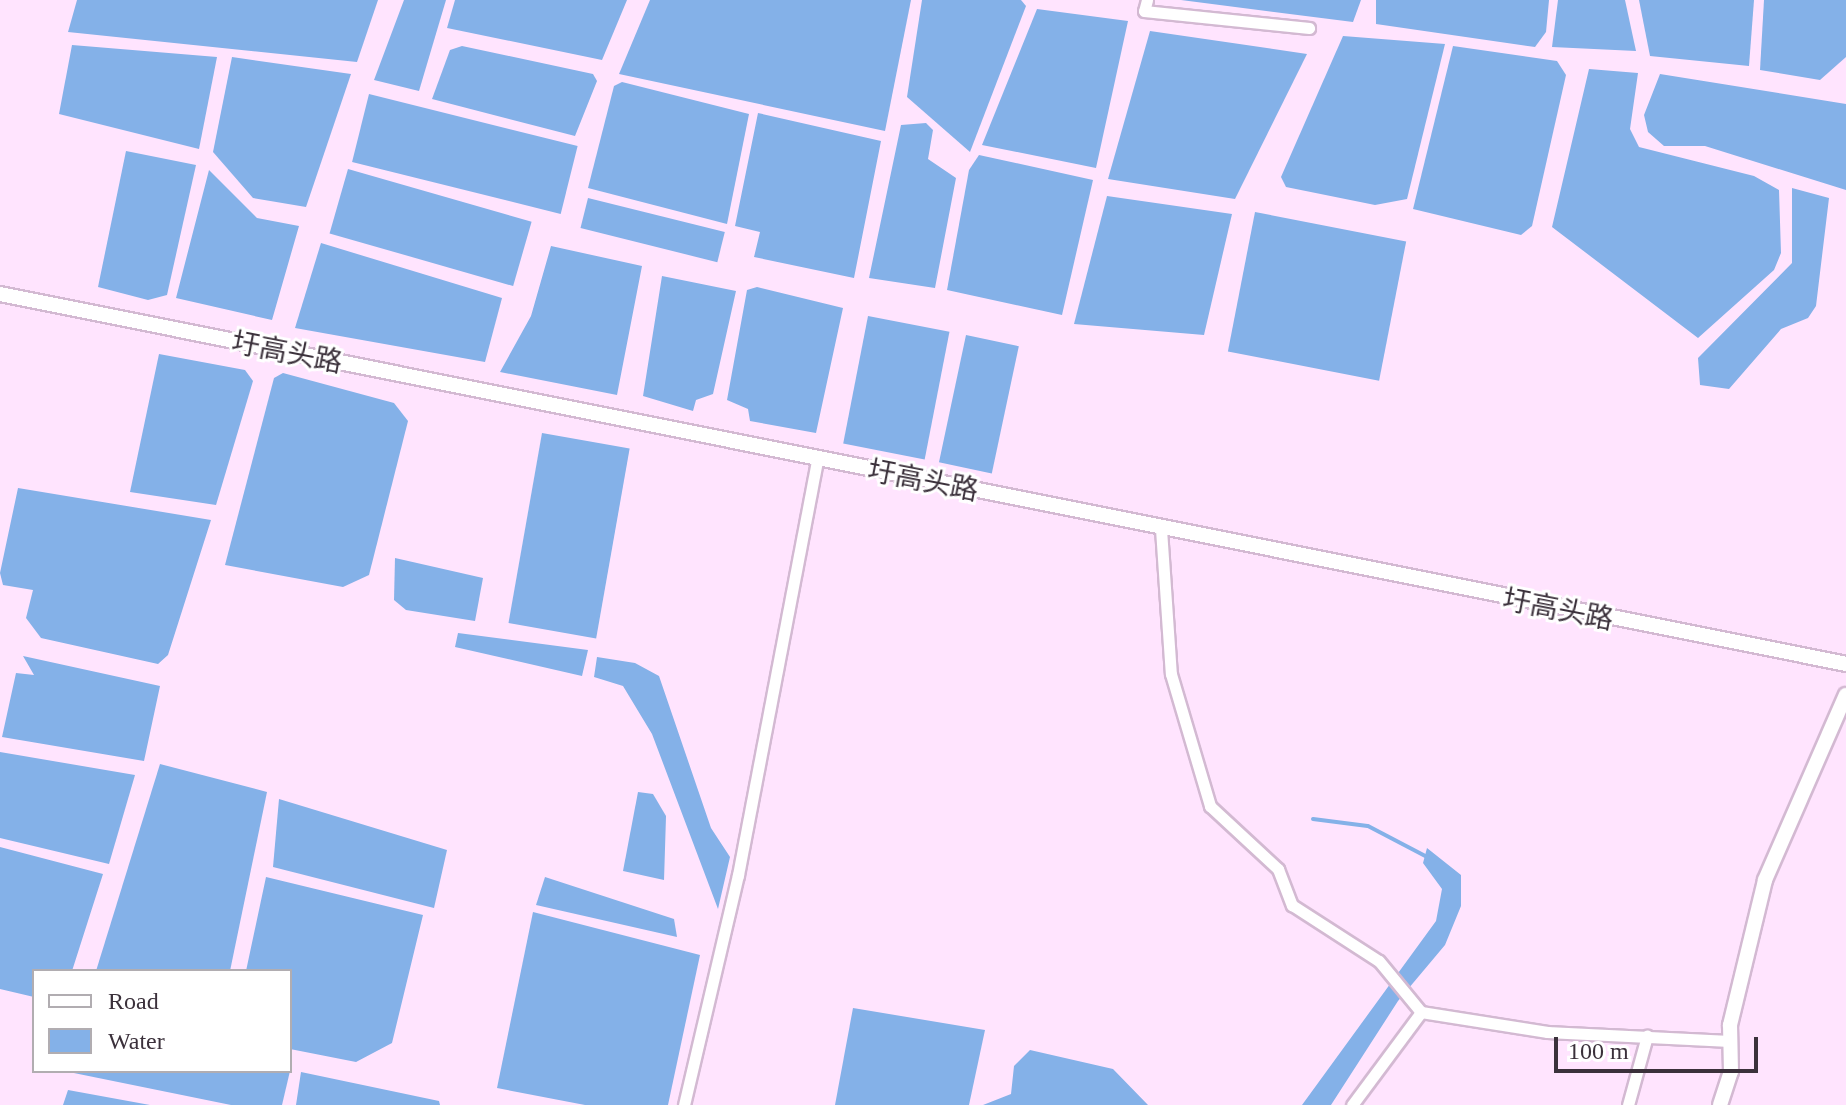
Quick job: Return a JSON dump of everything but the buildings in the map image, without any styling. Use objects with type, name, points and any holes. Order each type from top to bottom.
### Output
[{"type":"street","points":[[1147,0],[1144,11],[1309,28]]},
{"type":"street","name":"圩高头路","points":[[0,294],[1846,664]]},
{"type":"street","points":[[684,1105],[738,875],[817,460]]},
{"type":"street","points":[[1161,529],[1171,674],[1210,806],[1278,869],[1292,905],[1386,969],[1421,1012],[1547,1032],[1730,1041]]},
{"type":"street","points":[[1720,1105],[1730,1041],[1765,880],[1846,695]]},
{"type":"street","points":[[1352,1105],[1421,1012]]},
{"type":"street","points":[[1628,1105],[1647,1036]]},
{"type":"water","points":[[77,0],[378,0],[357,62],[68,32]]},
{"type":"water","points":[[404,0],[446,0],[419,91],[374,80]]},
{"type":"water","points":[[455,0],[627,0],[602,60],[447,28]]},
{"type":"water","points":[[650,0],[911,0],[885,131],[619,74]]},
{"type":"water","points":[[922,0],[1021,0],[1026,6],[970,152],[907,97]]},
{"type":"water","points":[[1181,0],[1361,0],[1353,22]]},
{"type":"water","points":[[1376,0],[1549,0],[1546,32],[1535,47],[1376,24]]},
{"type":"water","points":[[1558,0],[1625,0],[1636,51],[1552,47]]},
{"type":"water","points":[[1639,0],[1754,0],[1749,66],[1650,56]]},
{"type":"water","points":[[1764,0],[1846,0],[1846,57],[1820,80],[1760,70]]},
{"type":"water","points":[[1037,9],[1128,21],[1096,168],[982,145]]},
{"type":"water","points":[[1150,31],[1307,54],[1235,199],[1108,179]]},
{"type":"water","points":[[1343,36],[1445,44],[1407,199],[1375,205],[1286,187],[1281,177]]},
{"type":"water","points":[[72,45],[217,57],[199,149],[59,114]]},
{"type":"water","points":[[462,46],[593,74],[597,81],[575,136],[432,99],[450,50]]},
{"type":"water","points":[[1453,46],[1557,61],[1566,75],[1532,226],[1521,235],[1413,209]]},
{"type":"water","points":[[232,57],[351,74],[306,207],[253,198],[213,152]]},
{"type":"water","points":[[1589,69],[1638,73],[1630,129],[1639,147],[1754,176],[1779,190],[1781,253],[1774,270],[1698,338],[1552,227]]},
{"type":"water","points":[[1660,74],[1846,104],[1846,190],[1705,146],[1664,146],[1648,132],[1644,115]]},
{"type":"water","points":[[622,82],[749,114],[727,224],[588,188],[614,86]]},
{"type":"water","points":[[369,94],[578,146],[561,214],[352,162]]},
{"type":"water","points":[[758,113],[881,141],[854,278],[754,257],[760,232],[735,226]]},
{"type":"water","points":[[926,123],[933,130],[928,159],[956,178],[935,288],[869,278],[901,125]]},
{"type":"water","points":[[126,151],[196,165],[167,295],[148,300],[98,287]]},
{"type":"water","points":[[979,155],[1093,180],[1062,315],[947,290],[969,170]]},
{"type":"water","points":[[348,169],[532,222],[513,286],[330,233]]},
{"type":"water","points":[[209,170],[257,218],[299,226],[272,320],[176,298]]},
{"type":"water","points":[[1792,188],[1829,198],[1816,306],[1808,318],[1781,329],[1729,389],[1700,385],[1698,358],[1792,263]]},
{"type":"water","points":[[1107,196],[1232,214],[1204,335],[1074,324]]},
{"type":"water","points":[[588,198],[725,232],[717,262],[581,228]]},
{"type":"water","points":[[1255,212],[1406,241],[1379,381],[1228,351]]},
{"type":"water","points":[[321,243],[502,298],[485,362],[295,328]]},
{"type":"water","points":[[551,246],[642,266],[617,395],[500,372],[531,316]]},
{"type":"water","points":[[662,276],[736,291],[713,394],[696,400],[693,411],[643,396]]},
{"type":"water","points":[[757,287],[843,308],[816,433],[750,421],[748,409],[727,400],[747,290]]},
{"type":"water","points":[[868,316],[949,332],[925,459],[843,444]]},
{"type":"water","points":[[966,335],[1019,346],[992,473],[939,462]]},
{"type":"water","points":[[159,354],[245,370],[253,381],[216,505],[130,492]]},
{"type":"water","points":[[283,373],[394,403],[408,421],[369,575],[343,587],[225,565],[274,378]]},
{"type":"water","points":[[542,433],[630,448],[596,639],[508,623]]},
{"type":"water","points":[[18,488],[211,520],[168,655],[158,664],[41,638],[26,618],[33,590],[3,585],[0,573]]},
{"type":"water","points":[[395,558],[483,578],[475,621],[406,610],[394,600]]},
{"type":"water","points":[[458,633],[588,650],[582,676],[455,647]]},
{"type":"water","points":[[23,656],[160,686],[144,761],[2,737],[16,673],[34,675]]},
{"type":"water","points":[[597,657],[635,663],[659,676],[711,828],[730,857],[718,909],[652,734],[623,686],[594,677]]},
{"type":"water","points":[[0,752],[135,775],[109,864],[0,838]]},
{"type":"water","points":[[160,764],[267,792],[230,969],[97,969]]},
{"type":"water","points":[[638,792],[653,794],[666,816],[664,880],[623,871]]},
{"type":"water","points":[[279,799],[447,850],[434,908],[273,867]]},
{"type":"water","points":[[0,847],[103,874],[73,969],[32,969],[32,997],[0,989]]},
{"type":"water","points":[[1427,848],[1461,875],[1461,906],[1445,945],[1398,1001],[1331,1105],[1302,1105],[1436,921],[1442,889],[1423,863]]},
{"type":"water","points":[[266,877],[423,915],[392,1043],[356,1062],[292,1049],[292,969],[246,969]]},
{"type":"water","points":[[545,877],[674,919],[677,937],[536,905]]},
{"type":"water","points":[[533,912],[700,955],[668,1105],[585,1105],[497,1088]]},
{"type":"water","points":[[853,1008],[985,1030],[969,1105],[835,1105]]},
{"type":"water","points":[[1030,1050],[1113,1069],[1148,1105],[983,1105],[1011,1094],[1014,1066]]},
{"type":"water","points":[[301,1072],[439,1101],[440,1105],[296,1105]]},
{"type":"water","points":[[74,1073],[290,1073],[282,1105],[231,1105]]},
{"type":"water","points":[[68,1090],[150,1105],[63,1105]]},
{"type":"waterway","points":[[1313,819],[1368,826],[1429,858]]}]
